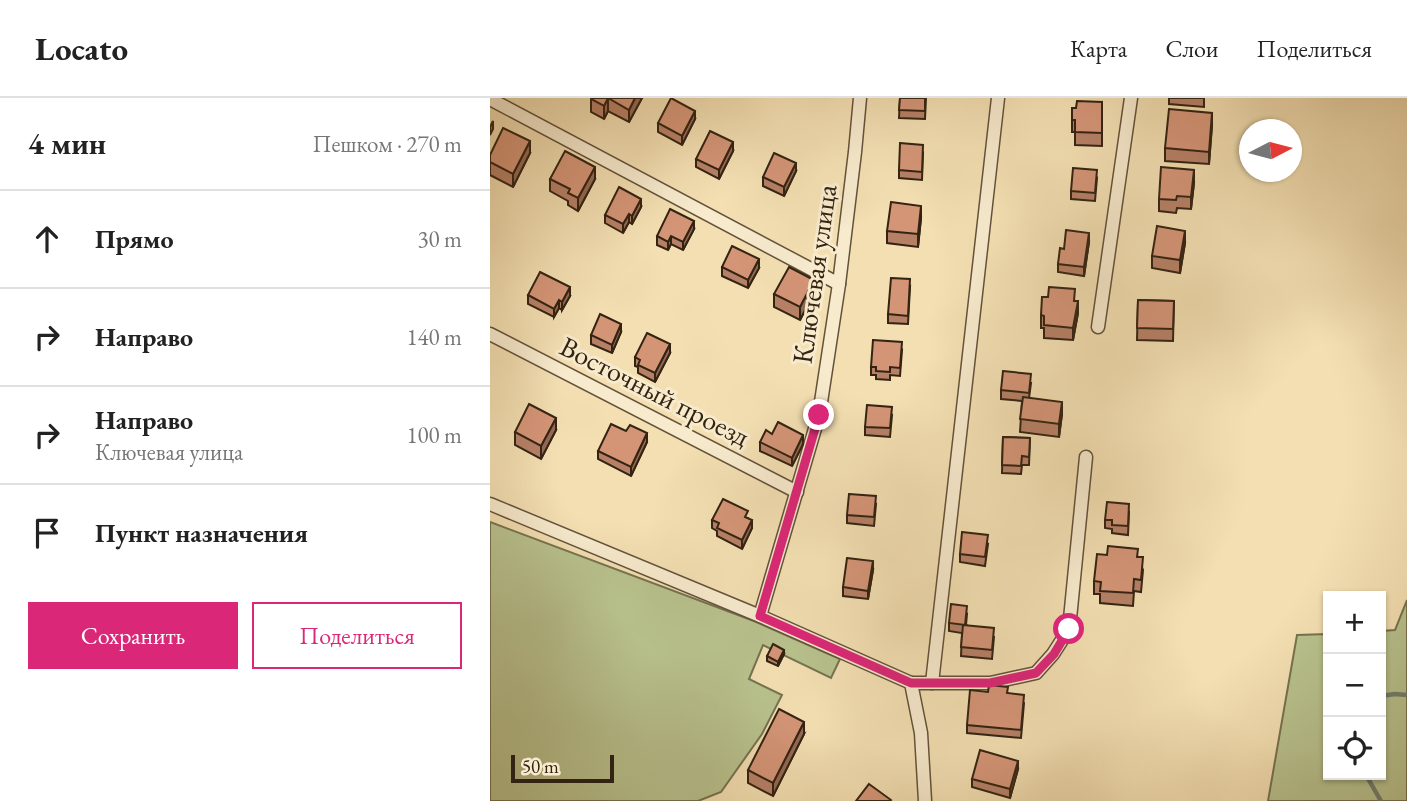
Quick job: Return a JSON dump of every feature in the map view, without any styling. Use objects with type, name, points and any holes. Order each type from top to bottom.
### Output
[{"type":"street","name":"Ключевая улица","points":[[760,616],[819,415],[839,284],[860,98]]},
{"type":"street","points":[[932,683],[998,98]]},
{"type":"street","points":[[1098,327],[1131,98]]},
{"type":"street","points":[[490,99],[839,284]]},
{"type":"street","name":"Восточный проезд","points":[[490,334],[797,492]]},
{"type":"street","points":[[490,504],[760,616],[911,683],[990,683],[1036,673],[1054,654],[1069,629],[1086,457]]},
{"type":"street","points":[[911,683],[921,733],[925,801]]},
{"type":"green space","points":[[490,522],[754,621],[840,659],[831,678],[763,645],[749,679],[782,695],[762,734],[721,792],[698,801],[490,801]]},
{"type":"green space","points":[[1407,600],[1407,801],[1268,801],[1297,635],[1323,634],[1323,780],[1386,780],[1386,631],[1395,630]]},
{"type":"building","points":[[591,98],[608,98],[604,106]]},
{"type":"building","points":[[608,98],[635,98],[629,110]]},
{"type":"building","points":[[671,98],[695,111],[682,136],[658,123]]},
{"type":"building","points":[[900,98],[925,98],[925,111],[899,110]]},
{"type":"building","points":[[1077,101],[1102,102],[1102,133],[1075,132],[1072,108],[1076,108]]},
{"type":"building","points":[[1169,109],[1212,113],[1209,152],[1165,148]]},
{"type":"building","points":[[503,128],[530,141],[513,174],[490,162],[490,155]]},
{"type":"building","points":[[710,131],[733,142],[719,170],[696,159]]},
{"type":"building","points":[[900,143],[923,145],[922,172],[899,170]]},
{"type":"building","points":[[565,151],[595,167],[578,198],[568,193],[570,189],[550,179]]},
{"type":"building","points":[[774,153],[796,163],[784,187],[763,177]]},
{"type":"building","points":[[1161,167],[1194,170],[1191,197],[1159,199]]},
{"type":"building","points":[[1073,168],[1097,170],[1095,193],[1071,191]]},
{"type":"building","points":[[619,187],[641,199],[632,216],[629,214],[623,224],[605,215]]},
{"type":"building","points":[[891,202],[921,206],[918,234],[887,231]]},
{"type":"building","points":[[670,209],[694,221],[683,242],[671,236],[668,242],[657,236]]},
{"type":"building","points":[[1157,226],[1185,231],[1180,260],[1152,256]]},
{"type":"building","points":[[1066,230],[1089,233],[1084,267],[1058,264],[1060,248],[1064,249]]},
{"type":"building","points":[[732,246],[759,259],[748,280],[722,267]]},
{"type":"building","points":[[789,267],[814,280],[800,307],[774,294]]},
{"type":"building","points":[[540,272],[570,287],[562,302],[559,300],[554,309],[528,295]]},
{"type":"building","points":[[891,278],[910,279],[908,316],[888,314]]},
{"type":"building","points":[[1049,287],[1075,289],[1074,301],[1078,301],[1073,328],[1044,325],[1044,316],[1041,315],[1042,297],[1048,297]]},
{"type":"building","points":[[1138,300],[1174,301],[1173,329],[1137,328]]},
{"type":"building","points":[[600,314],[621,324],[612,345],[591,335]]},
{"type":"building","points":[[647,333],[670,344],[655,373],[638,365],[640,360],[635,357]]},
{"type":"building","points":[[873,340],[902,342],[900,368],[890,367],[890,372],[876,371],[876,367],[871,367]]},
{"type":"building","points":[[1003,371],[1031,374],[1029,393],[1001,390]]},
{"type":"building","points":[[1023,397],[1062,402],[1059,424],[1020,419]]},
{"type":"building","points":[[529,404],[556,418],[541,446],[515,432]]},
{"type":"building","points":[[867,405],[892,407],[890,428],[865,427]]},
{"type":"building","points":[[778,422],[803,435],[792,458],[760,442],[766,430],[772,434]]},
{"type":"building","points":[[611,424],[626,431],[630,425],[647,433],[631,467],[598,451]]},
{"type":"building","points":[[1003,437],[1030,438],[1029,457],[1022,456],[1021,466],[1002,465]]},
{"type":"building","points":[[849,494],[876,496],[874,517],[847,515]]},
{"type":"building","points":[[723,499],[748,511],[745,517],[752,520],[742,540],[717,528],[719,523],[712,520]]},
{"type":"building","points":[[1107,502],[1129,504],[1128,526],[1112,525],[1112,520],[1105,520]]},
{"type":"building","points":[[962,532],[988,535],[985,557],[960,554]]},
{"type":"building","points":[[1108,546],[1138,549],[1137,557],[1143,557],[1141,580],[1134,579],[1133,593],[1100,591],[1101,582],[1094,581],[1097,554],[1107,555]]},
{"type":"building","points":[[847,558],[873,561],[868,591],[843,587]]},
{"type":"building","points":[[951,604],[967,606],[965,625],[949,623]]},
{"type":"building","points":[[963,625],[994,628],[992,650],[961,647]]},
{"type":"building","points":[[773,644],[784,650],[778,662],[767,656]]},
{"type":"building","points":[[989,685],[1008,687],[1007,693],[1024,695],[1021,730],[967,725],[970,690],[988,692]]},
{"type":"building","points":[[779,709],[804,722],[773,783],[748,770]]},
{"type":"building","points":[[980,750],[1018,761],[1010,789],[972,779]]},
{"type":"building","points":[[869,784],[891,800],[856,801]]},
{"type":"waterway","points":[[1386,695],[1407,695]]},
{"type":"waterway","points":[[1369,780],[1381,801]]},
{"type":"route","points":[[819,415],[760,616],[911,683],[990,683],[1036,673],[1054,654],[1069,629]]}]
